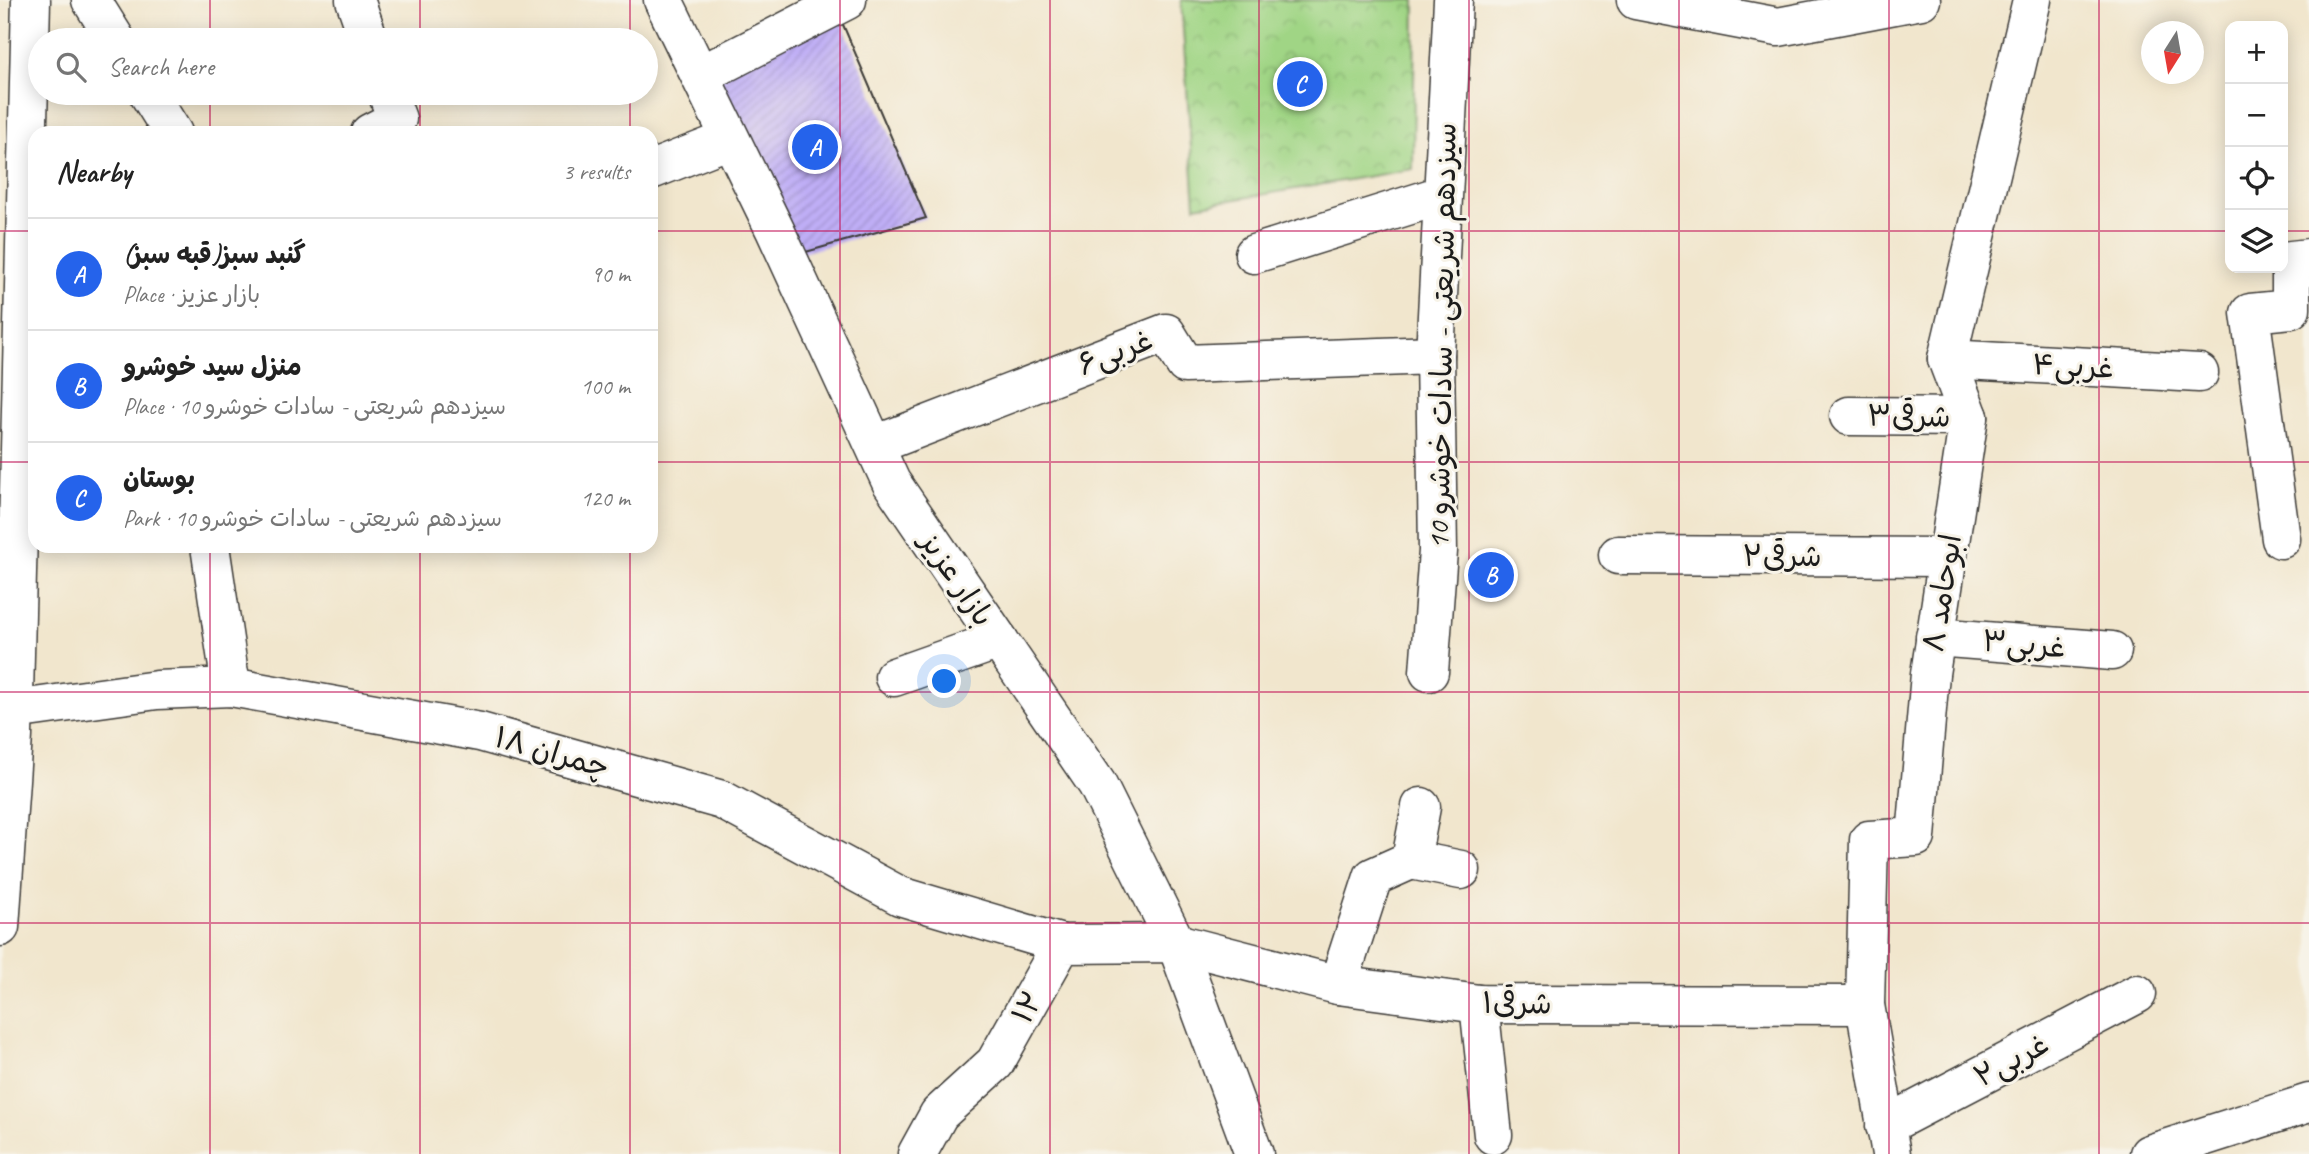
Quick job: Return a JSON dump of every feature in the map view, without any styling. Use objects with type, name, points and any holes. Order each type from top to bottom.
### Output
[{"type":"street","points":[[31,0],[31,28]]},
{"type":"street","points":[[91,0],[108,28]]},
{"type":"street","points":[[355,0],[365,28]]},
{"type":"street","name":"بازار عزیز","points":[[663,0],[701,75],[891,481],[1097,784],[1176,943],[1254,1154]]},
{"type":"street","points":[[701,75],[847,0]]},
{"type":"street","name":"سیزدهم شریعتی - سادات خوشرو 10","points":[[1429,672],[1438,551],[1436,355],[1453,0]]},
{"type":"street","points":[[1636,0],[1778,27],[1911,1]]},
{"type":"street","points":[[1947,359],[2032,0]]},
{"type":"street","points":[[30,105],[30,126]]},
{"type":"street","points":[[156,105],[169,126]]},
{"type":"street","points":[[384,126],[397,119],[392,105]]},
{"type":"street","points":[[658,167],[730,139]]},
{"type":"street","points":[[1254,254],[1442,194]]},
{"type":"street","points":[[2281,539],[2250,313],[2291,309],[2291,260],[2309,258]]},
{"type":"street","points":[[0,927],[26,463],[28,278]]},
{"type":"street","name":"غربی۶","points":[[874,444],[1166,333],[1185,364],[1436,355]]},
{"type":"street","name":"غربی۴","points":[[1947,359],[2199,373]]},
{"type":"street","name":"ابوحامد ۸","points":[[1888,1140],[1865,1005],[1869,840],[1916,836],[1930,674],[1969,417],[1947,359]]},
{"type":"street","name":"شرقی۳","points":[[1849,416],[1969,417]]},
{"type":"street","points":[[211,553],[231,687]]},
{"type":"street","name":"شرقی۲","points":[[1618,555],[1947,557]]},
{"type":"street","name":"غربی۳","points":[[1935,637],[2112,652]]},
{"type":"street","points":[[894,677],[999,640]]},
{"type":"street","name":"چمران ۱۸","points":[[13,710],[157,691],[231,687],[480,732],[722,800],[900,896],[1062,944]]},
{"type":"street","points":[[1411,860],[1422,807]]},
{"type":"street","points":[[1338,985],[1373,877],[1411,860],[1461,870]]},
{"type":"street","points":[[1062,944],[1176,943]]},
{"type":"street","name":"شرقی۱","points":[[1176,943],[1338,985],[1479,1004],[1865,1005]]},
{"type":"street","name":"۱۲","points":[[915,1154],[939,1115],[995,1063],[1062,944]]},
{"type":"street","name":"غربی۲","points":[[1888,1140],[2137,994]]},
{"type":"street","points":[[1479,1004],[1493,1135]]},
{"type":"street","points":[[2149,1154],[2309,1103]]},
{"type":"green space","points":[[1181,0],[1415,0],[1413,169],[1195,206]]},
{"type":"building","points":[[835,6],[926,218],[788,257],[701,75]]},
{"type":"place","name":"بوستان","points":[[1300,84]]},
{"type":"place","name":"گنبد سبز(قبه سبز)","points":[[815,147]]},
{"type":"place","name":"منزل سید خوشرو","points":[[1491,575]]}]
